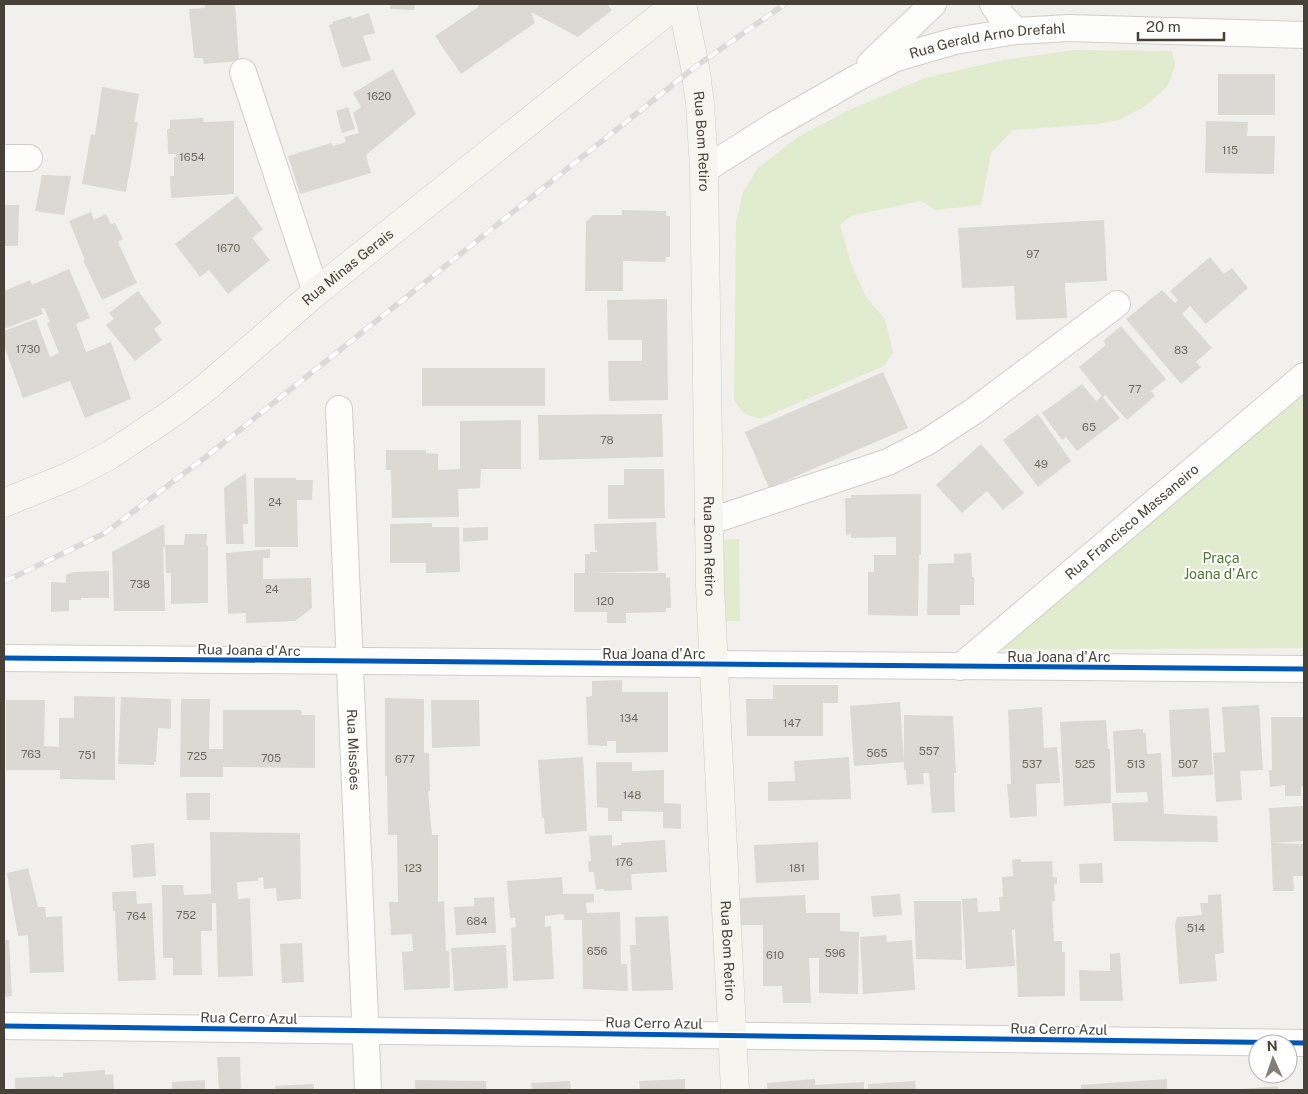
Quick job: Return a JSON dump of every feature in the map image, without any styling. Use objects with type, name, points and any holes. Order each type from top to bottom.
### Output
[{"type":"street","name":"Rua Minas Gerais","points":[[4,503],[70,476],[110,455],[208,386],[316,292],[676,4]]},
{"type":"street","name":"Rua Bom Retiro","points":[[682,4],[697,85],[704,170],[708,522],[712,665],[734,1090]]},
{"type":"street","points":[[855,78],[933,4]]},
{"type":"street","points":[[993,4],[998,13],[1016,31]]},
{"type":"street","name":"Rua Gerald Arno Drefahl","points":[[704,170],[774,125],[855,78],[896,58],[955,41],[1016,31],[1069,28],[1304,34]]},
{"type":"street","points":[[243,72],[316,292]]},
{"type":"street","points":[[708,522],[888,462],[927,442],[974,411],[1117,304]]},
{"type":"street","name":"Rua Francisco Massaneiro","points":[[960,667],[1304,376]]},
{"type":"street","name":"Rua Missões","points":[[339,409],[368,1090]]},
{"type":"street","name":"Rua Joana d'Arc","points":[[4,658],[1304,670]]},
{"type":"street","name":"Rua Cerro Azul","points":[[4,1026],[1304,1043]]},
{"type":"green space","points":[[1074,50],[1172,51],[1175,66],[1167,87],[1144,107],[1119,120],[1096,124],[1013,130],[991,153],[981,205],[936,210],[921,201],[851,216],[840,225],[851,263],[866,297],[885,319],[893,352],[884,366],[760,419],[743,413],[734,400],[736,222],[743,192],[758,168],[798,137],[847,111],[925,78],[1003,60]]},
{"type":"green space","name":"Praça Joana d'Arc","points":[[1304,388],[1304,648],[993,650]]},
{"type":"green space","points":[[739,539],[740,621],[721,621],[719,540]]},
{"type":"building","points":[[204,4],[235,4],[239,61],[204,64],[203,58],[194,58],[189,9],[205,8]]},
{"type":"building","points":[[390,4],[415,4],[414,10],[390,9]]},
{"type":"building","points":[[479,4],[607,4],[612,10],[578,37],[531,12],[535,23],[461,74],[435,36],[478,7]]},
{"type":"building","points":[[369,13],[375,33],[363,36],[371,60],[342,68],[329,25],[333,24],[332,22],[351,16],[352,19]]},
{"type":"building","points":[[393,69],[416,114],[366,155],[371,173],[300,194],[288,156],[331,143],[333,146],[346,142],[344,137],[359,133],[353,113],[361,107],[353,93]]},
{"type":"building","points":[[1218,74],[1275,74],[1275,115],[1218,115]]},
{"type":"building","points":[[102,87],[139,94],[134,122],[138,122],[126,192],[82,184],[91,134],[95,135]]},
{"type":"building","points":[[348,107],[355,129],[342,133],[336,111]]},
{"type":"building","points":[[203,118],[204,122],[234,121],[234,194],[171,198],[170,176],[174,176],[174,157],[176,157],[176,154],[168,154],[167,129],[170,129],[170,120]]},
{"type":"building","points":[[1206,121],[1248,122],[1247,136],[1275,136],[1274,174],[1205,173]]},
{"type":"building","points":[[42,175],[71,176],[64,215],[35,211]]},
{"type":"building","points":[[237,196],[263,229],[252,238],[270,260],[228,294],[209,270],[200,277],[175,244]]},
{"type":"building","points":[[4,205],[19,205],[18,246],[4,246]]},
{"type":"building","points":[[622,210],[666,211],[666,216],[670,216],[670,257],[666,257],[665,262],[623,261],[623,291],[585,291],[586,222],[593,215],[622,215]]},
{"type":"building","points":[[91,212],[94,220],[106,214],[111,224],[115,223],[123,239],[118,242],[137,283],[102,300],[83,260],[85,260],[69,221]]},
{"type":"building","points":[[1104,220],[1107,281],[1065,283],[1067,318],[1016,320],[1014,286],[962,288],[958,228]]},
{"type":"building","points":[[1210,257],[1224,274],[1232,268],[1248,288],[1206,324],[1190,306],[1182,314],[1212,348],[1196,362],[1201,367],[1181,384],[1126,319],[1162,290],[1175,303],[1178,300],[1170,291]]},
{"type":"building","points":[[69,269],[90,318],[76,324],[86,352],[111,342],[131,399],[85,418],[70,381],[23,398],[4,346],[4,331],[36,319],[50,357],[59,353],[47,323],[50,322],[44,308],[41,309],[43,314],[4,329],[4,291],[30,280],[32,285]]},
{"type":"building","points":[[138,291],[162,323],[154,329],[162,340],[135,361],[106,325],[114,319],[109,313]]},
{"type":"building","points":[[667,299],[668,400],[609,401],[608,361],[642,361],[642,340],[608,340],[607,300]]},
{"type":"building","points":[[1121,326],[1166,379],[1151,391],[1155,396],[1127,420],[1105,395],[1103,398],[1120,418],[1077,451],[1066,437],[1062,440],[1042,413],[1082,384],[1096,401],[1102,396],[1079,367],[1106,345],[1103,341]]},
{"type":"building","points":[[422,368],[545,368],[545,406],[422,406]]},
{"type":"building","points":[[883,372],[908,428],[769,488],[745,432]]},
{"type":"building","points":[[662,414],[663,457],[539,460],[538,415]]},
{"type":"building","points":[[1038,414],[1071,461],[1038,487],[1003,440]]},
{"type":"building","points":[[521,420],[521,469],[481,469],[480,488],[458,489],[459,517],[392,518],[391,470],[386,470],[386,450],[426,450],[426,453],[438,454],[438,470],[460,469],[460,421]]},
{"type":"building","points":[[981,444],[1024,493],[1003,510],[987,491],[962,513],[936,485]]},
{"type":"building","points":[[624,469],[664,469],[665,518],[608,519],[608,485],[624,485]]},
{"type":"building","points":[[246,473],[248,524],[243,524],[244,544],[226,544],[224,488]]},
{"type":"building","points":[[254,478],[313,480],[312,500],[297,500],[298,547],[255,547]]},
{"type":"building","points":[[921,494],[918,616],[868,615],[868,572],[874,572],[874,555],[896,555],[896,537],[851,538],[851,534],[846,535],[845,498],[851,498],[851,495]]},
{"type":"building","points":[[656,522],[658,571],[590,573],[666,573],[666,578],[670,577],[671,608],[666,608],[666,612],[626,613],[626,623],[607,623],[607,612],[574,612],[574,573],[585,573],[585,554],[597,552],[595,550],[594,524]]},
{"type":"building","points":[[432,523],[432,527],[459,527],[460,572],[426,573],[426,563],[390,563],[390,524]]},
{"type":"building","points":[[164,524],[165,545],[184,545],[185,534],[207,534],[208,603],[171,604],[171,573],[166,573],[165,547],[163,547],[165,611],[114,611],[112,552]]},
{"type":"building","points":[[488,527],[488,540],[463,542],[463,528]]},
{"type":"building","points":[[270,549],[270,558],[263,558],[263,579],[311,578],[312,608],[295,621],[246,623],[246,613],[228,614],[226,553]]},
{"type":"building","points":[[971,553],[972,577],[974,577],[974,605],[960,605],[960,615],[927,615],[928,564],[954,563],[954,554]]},
{"type":"building","points":[[109,571],[109,598],[69,600],[69,611],[51,612],[51,582],[66,583],[66,575],[73,572]]},
{"type":"building","points":[[622,680],[622,692],[668,692],[668,752],[616,753],[616,741],[607,741],[607,746],[588,745],[586,697],[592,696],[592,681]]},
{"type":"building","points":[[773,685],[838,685],[838,703],[823,703],[823,736],[747,736],[746,699],[773,699]]},
{"type":"building","points":[[74,696],[115,697],[115,780],[60,779],[60,770],[6,770],[6,700],[45,700],[44,746],[59,747],[59,718],[74,718]]},
{"type":"building","points":[[121,697],[171,699],[171,729],[158,728],[156,762],[154,762],[154,765],[118,764]]},
{"type":"building","points":[[385,698],[424,699],[424,753],[429,753],[430,791],[428,791],[432,835],[438,835],[438,902],[444,901],[446,951],[449,950],[450,988],[404,990],[402,952],[413,951],[412,934],[391,935],[389,902],[398,902],[397,835],[388,835],[387,776],[385,776]]},
{"type":"building","points":[[181,699],[210,699],[209,749],[223,749],[223,710],[301,710],[302,715],[315,715],[315,768],[223,767],[223,777],[180,777]]},
{"type":"building","points":[[431,700],[479,700],[480,746],[432,748]]},
{"type":"building","points":[[900,702],[904,762],[854,766],[850,706]]},
{"type":"building","points":[[1259,705],[1263,770],[1240,771],[1242,800],[1216,802],[1213,753],[1225,752],[1222,707]]},
{"type":"building","points":[[1042,707],[1044,748],[1057,747],[1060,783],[1036,784],[1037,816],[1010,818],[1007,784],[1011,784],[1008,710]]},
{"type":"building","points":[[1209,708],[1213,775],[1172,777],[1169,710]]},
{"type":"building","points":[[904,715],[953,716],[956,773],[954,773],[955,812],[932,813],[929,773],[923,773],[924,784],[907,785],[906,770],[904,770]]},
{"type":"building","points":[[1271,717],[1304,717],[1304,786],[1301,786],[1301,796],[1285,796],[1285,785],[1270,787],[1269,770],[1272,770]]},
{"type":"building","points":[[1106,720],[1108,749],[1110,749],[1111,803],[1064,806],[1060,722]]},
{"type":"building","points":[[1143,729],[1143,733],[1146,733],[1147,754],[1161,753],[1164,814],[1217,816],[1218,842],[1114,841],[1112,803],[1148,802],[1147,792],[1116,793],[1113,731]]},
{"type":"building","points":[[583,757],[587,831],[545,834],[538,760]]},
{"type":"building","points":[[849,757],[851,799],[768,801],[768,782],[795,781],[794,761]]},
{"type":"building","points":[[596,762],[632,762],[632,771],[664,770],[664,803],[681,804],[681,829],[663,828],[663,812],[622,811],[622,821],[608,821],[608,808],[597,807]]},
{"type":"building","points":[[186,793],[210,793],[210,820],[187,820]]},
{"type":"building","points":[[1304,806],[1304,841],[1271,843],[1269,808]]},
{"type":"building","points":[[210,832],[300,833],[301,899],[277,901],[276,888],[264,889],[263,877],[258,878],[258,881],[237,882],[238,899],[250,898],[253,976],[218,977],[216,903],[212,903],[212,931],[201,931],[202,975],[173,975],[173,958],[163,958],[162,885],[183,885],[184,895],[211,894]]},
{"type":"building","points":[[612,835],[612,846],[621,845],[621,843],[665,840],[667,872],[631,874],[632,890],[596,890],[594,872],[589,872],[588,861],[591,861],[589,836]]},
{"type":"building","points":[[818,842],[819,880],[756,883],[754,845]]},
{"type":"building","points":[[154,843],[156,876],[133,878],[131,845]]},
{"type":"building","points":[[1271,843],[1304,844],[1304,876],[1293,876],[1294,891],[1273,891]]},
{"type":"building","points":[[1021,859],[1021,862],[1052,861],[1053,877],[1057,877],[1057,884],[1054,884],[1055,901],[1052,902],[1054,941],[1062,941],[1062,952],[1065,952],[1065,996],[1018,997],[1015,929],[1012,930],[1015,966],[966,969],[962,899],[977,898],[978,912],[1000,911],[999,897],[1003,897],[1002,877],[1013,876],[1012,860]]},
{"type":"building","points":[[1102,863],[1103,883],[1080,883],[1079,864]]},
{"type":"building","points":[[28,868],[38,907],[45,907],[46,917],[62,916],[64,972],[30,973],[28,935],[18,936],[7,873]]},
{"type":"building","points":[[562,877],[563,894],[594,894],[594,902],[586,903],[587,913],[620,912],[621,964],[627,964],[628,991],[583,989],[582,920],[564,920],[564,914],[545,916],[545,927],[551,926],[554,979],[513,981],[511,928],[516,927],[515,918],[510,918],[507,881]]},
{"type":"building","points":[[136,891],[137,904],[152,903],[156,980],[118,981],[115,911],[113,911],[112,892]]},
{"type":"building","points":[[900,894],[902,915],[873,917],[871,896]]},
{"type":"building","points":[[1221,894],[1224,953],[1215,954],[1217,981],[1179,984],[1175,924],[1177,917],[1202,915],[1200,903],[1208,903],[1208,895]]},
{"type":"building","points":[[805,895],[806,913],[840,913],[840,931],[859,932],[858,994],[819,993],[819,958],[809,958],[811,1003],[783,1003],[782,986],[763,986],[763,925],[741,925],[740,898]]},
{"type":"building","points":[[494,897],[496,933],[456,935],[454,907],[474,906],[474,898]]},
{"type":"building","points":[[914,901],[961,901],[962,960],[916,959]]},
{"type":"building","points":[[668,916],[673,990],[632,991],[630,945],[636,945],[635,917]]},
{"type":"building","points":[[886,935],[887,942],[912,940],[915,990],[863,994],[860,937]]},
{"type":"building","points":[[4,940],[9,940],[12,996],[4,997]]},
{"type":"building","points":[[302,943],[304,982],[282,983],[280,944]]},
{"type":"building","points":[[506,945],[508,988],[454,991],[451,948]]},
{"type":"building","points":[[1120,953],[1123,1001],[1080,1001],[1079,970],[1110,971],[1110,954]]},
{"type":"building","points":[[217,1057],[240,1057],[241,1090],[219,1090]]},
{"type":"building","points":[[105,1070],[105,1075],[113,1074],[114,1090],[15,1090],[15,1078],[63,1077],[63,1073]]},
{"type":"building","points":[[685,1079],[685,1090],[640,1090],[639,1081]]},
{"type":"building","points":[[815,1079],[815,1085],[864,1082],[864,1090],[767,1090],[767,1083]]},
{"type":"building","points":[[1167,1079],[1167,1090],[1081,1090],[1081,1085]]},
{"type":"building","points":[[205,1080],[205,1090],[172,1090],[172,1082]]},
{"type":"building","points":[[415,1080],[486,1081],[486,1090],[415,1090]]},
{"type":"building","points":[[570,1081],[571,1090],[532,1090],[531,1083]]},
{"type":"building","points":[[915,1081],[916,1090],[868,1090],[868,1084]]},
{"type":"building","points":[[314,1084],[314,1090],[276,1090],[275,1086]]},
{"type":"building","points":[[1278,1086],[1278,1090],[1241,1090],[1241,1089]]},
{"type":"railway","points":[[4,580],[10,579],[105,533],[207,456],[695,67],[785,4]]},
{"type":"cycle path","points":[[4,658],[1304,669]]},
{"type":"cycle path","points":[[4,1026],[1304,1043]]}]
